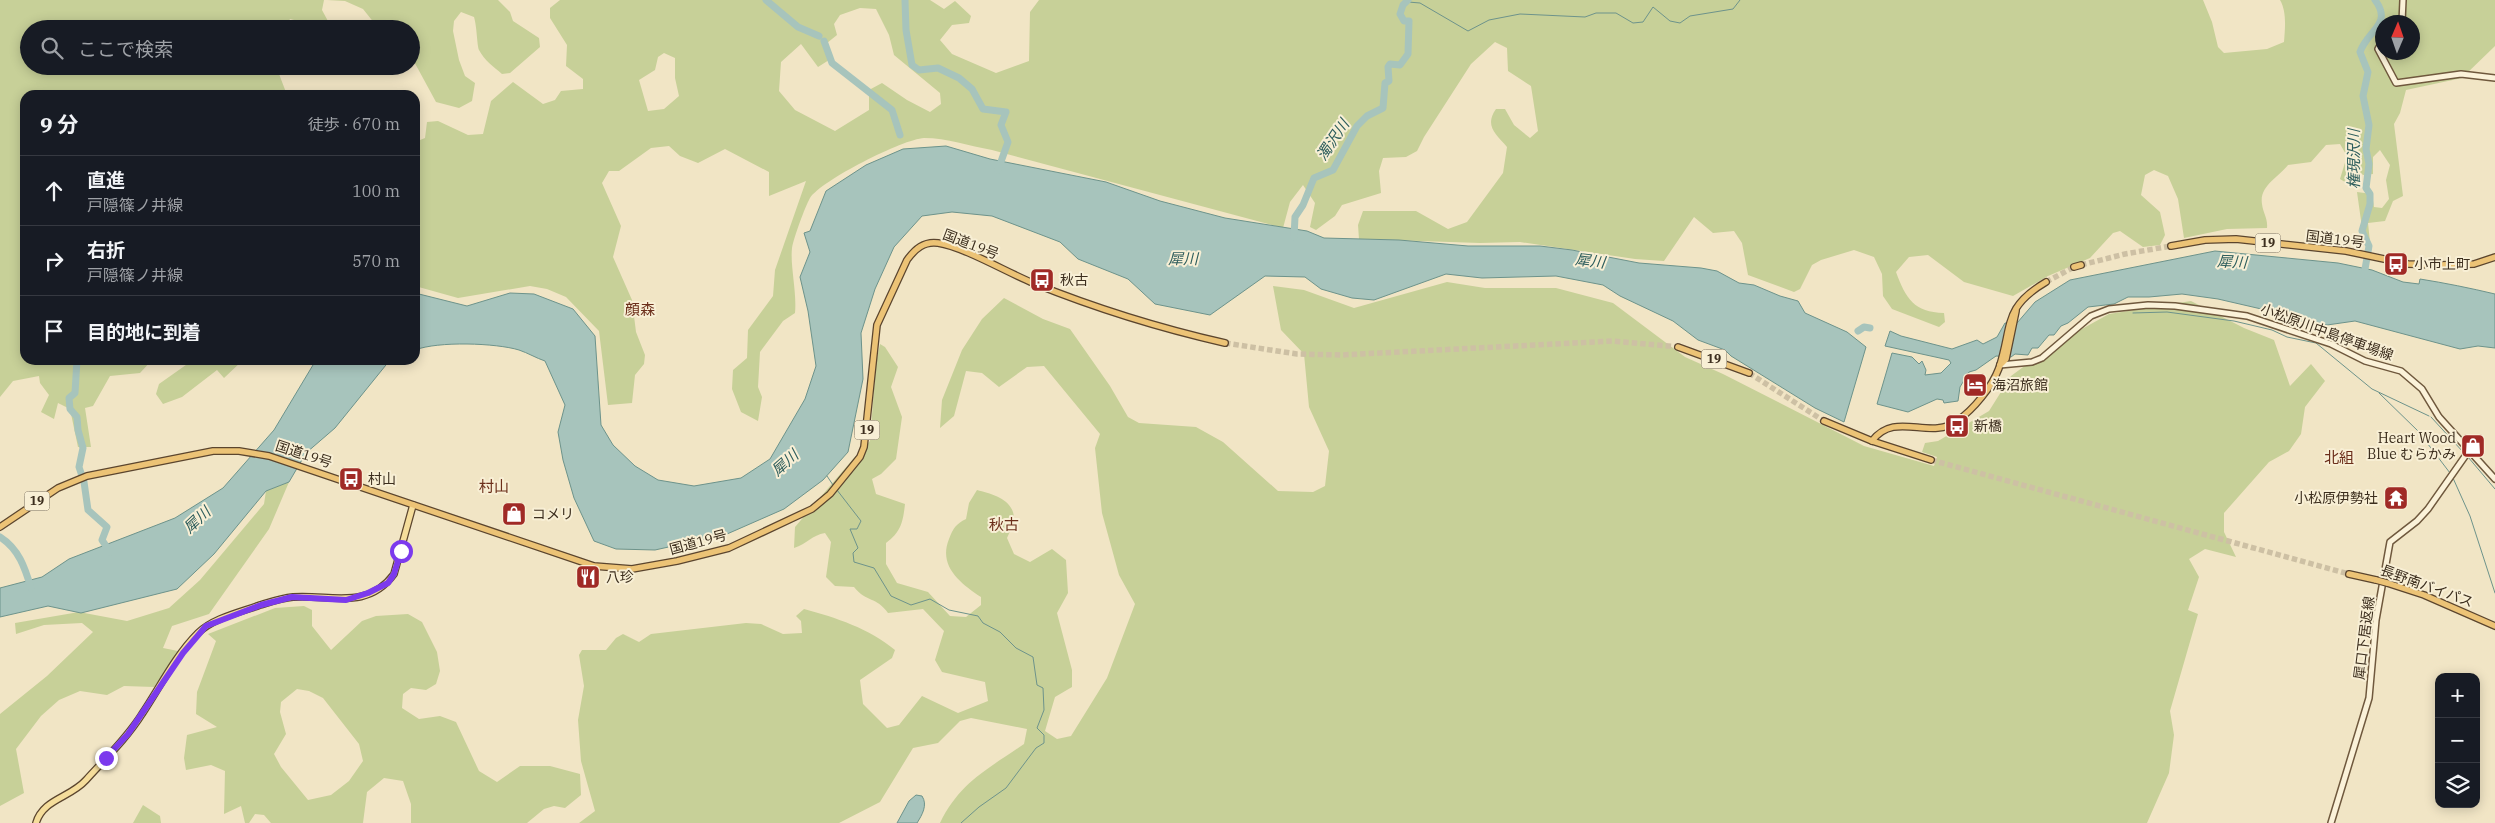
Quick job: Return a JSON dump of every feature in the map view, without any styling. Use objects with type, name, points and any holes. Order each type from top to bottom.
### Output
[{"type":"highway","name":"国道19号","points":[[2171,246],[2210,239],[2236,239],[2369,256],[2408,264],[2465,265],[2483,262],[2495,257]]},
{"type":"highway","name":"国道19号","points":[[0,527],[42,497],[76,480],[182,455],[230,450],[269,456],[567,558],[610,569],[644,567],[729,548],[780,525],[822,502],[860,457],[866,438],[877,325],[907,260],[913,251],[930,242],[940,243],[963,252],[1015,276],[1083,302],[1185,334],[1225,343]]},
{"type":"highway","points":[[1872,441],[1882,430],[1892,426],[1934,428],[1947,427],[1956,422],[1987,389],[2002,361],[2013,315],[2017,307],[2025,296],[2046,282]]},
{"type":"highway","name":"19","points":[[1678,347],[1749,373]]},
{"type":"highway","points":[[1824,421],[1872,441],[1931,460]]},
{"type":"highway","name":"長野南バイパス","points":[[2349,574],[2387,583],[2424,595],[2495,626]]},
{"type":"main road","points":[[2402,15],[2403,0]]},
{"type":"main road","points":[[2384,60],[2396,84],[2461,74],[2495,78]]},
{"type":"main road","name":"小松原川中島停車場線","points":[[2002,361],[2032,362],[2042,358],[2092,316],[2110,309],[2148,305],[2175,306],[2247,316],[2331,344],[2365,361],[2401,371],[2422,389],[2439,417],[2468,452],[2495,479]]},
{"type":"main road","name":"犀口下居返線","points":[[2331,823],[2369,698],[2376,620],[2390,542],[2417,521],[2428,509],[2468,452]]},
{"type":"main road","points":[[36,823],[44,807],[75,791],[128,734],[183,653],[206,626],[261,605],[292,597],[346,600],[368,593],[388,583],[394,574],[413,505]]},
{"type":"green space","points":[[0,0],[324,0],[322,10],[327,20],[20,20],[20,75],[279,75],[285,90],[20,90],[20,365],[147,365],[140,373],[110,376],[93,406],[85,408],[91,447],[78,447],[70,409],[58,403],[54,419],[41,412],[49,395],[40,383],[39,376],[13,381],[0,397]]},
{"type":"green space","points":[[327,0],[498,0],[510,12],[513,21],[539,38],[540,47],[510,73],[502,74],[486,60],[479,50],[474,17],[461,12],[454,21],[453,31],[459,60],[465,76],[475,83],[472,101],[459,108],[436,102],[420,73],[420,20],[372,20],[363,9],[345,1]]},
{"type":"green space","points":[[560,0],[930,0],[944,9],[955,1],[971,16],[969,23],[952,25],[940,40],[952,54],[996,73],[1029,61],[1030,12],[1039,0],[2203,0],[2212,22],[2218,47],[2224,53],[2267,49],[2284,42],[2285,15],[2280,0],[2495,0],[2495,46],[2462,78],[2406,90],[2400,113],[2394,124],[2403,196],[2393,201],[2385,221],[2368,223],[2370,242],[2364,242],[2357,192],[2372,194],[2374,207],[2382,208],[2389,199],[2386,180],[2390,165],[2380,150],[2373,157],[2373,174],[2363,175],[2359,171],[2352,173],[2345,182],[2340,179],[2347,156],[2340,144],[2326,145],[2311,162],[2288,165],[2270,182],[2262,198],[2267,228],[2227,229],[2184,238],[2178,199],[2168,176],[2154,170],[2145,175],[2141,195],[2160,212],[2165,235],[2160,245],[2143,247],[2120,231],[2113,233],[2090,258],[2048,276],[2013,296],[1964,282],[1928,255],[1909,257],[1896,272],[1912,302],[1925,310],[1944,313],[1945,322],[1939,327],[1892,309],[1883,296],[1882,274],[1874,257],[1854,250],[1821,260],[1812,265],[1800,289],[1794,292],[1748,275],[1742,243],[1734,231],[1713,233],[1694,217],[1664,261],[1635,259],[1520,242],[1480,243],[1359,239],[1358,225],[1363,211],[1416,211],[1448,229],[1467,222],[1503,173],[1507,147],[1491,125],[1496,109],[1505,109],[1514,125],[1530,138],[1538,131],[1531,86],[1508,71],[1507,48],[1495,42],[1471,64],[1417,151],[1406,157],[1383,158],[1379,171],[1381,193],[1342,205],[1335,216],[1316,230],[1310,227],[1315,203],[1303,185],[1290,202],[1283,228],[992,150],[941,139],[924,138],[914,140],[899,145],[846,171],[817,190],[810,198],[792,248],[795,313],[783,321],[760,352],[758,387],[762,397],[758,421],[741,412],[732,389],[733,370],[747,358],[748,330],[773,296],[775,270],[806,181],[769,196],[769,172],[725,149],[698,163],[680,156],[669,146],[651,148],[619,171],[609,171],[602,183],[621,226],[613,257],[632,300],[636,332],[645,355],[644,364],[635,375],[632,403],[608,405],[599,331],[566,297],[547,289],[530,286],[458,298],[420,287],[420,140],[425,138],[427,122],[438,121],[468,135],[483,134],[491,101],[513,82],[543,104],[555,100],[561,91],[583,89],[583,79],[566,66],[567,45],[550,18],[550,8]],"holes":[[[860,8],[876,9],[889,35],[894,55],[940,93],[941,104],[930,112],[907,100],[882,83],[869,90],[869,110],[835,131],[795,110],[779,91],[781,62],[801,44],[818,67],[829,60],[827,43],[837,35],[834,24],[840,15]],[[664,53],[675,58],[675,78],[679,96],[664,109],[648,111],[639,80],[655,70],[658,57]]]},
{"type":"green space","points":[[1447,282],[1485,288],[1556,288],[1613,303],[1685,357],[1723,374],[1864,446],[1934,466],[1937,457],[1922,452],[1925,443],[1938,441],[1989,411],[2011,376],[2053,345],[2109,314],[2191,301],[2244,328],[2274,340],[2290,386],[2311,364],[2325,381],[2305,407],[2301,434],[2289,451],[2269,462],[2224,513],[2224,532],[2236,557],[2205,549],[2189,559],[2199,577],[2188,610],[2198,614],[2170,711],[2174,735],[2169,773],[2147,823],[940,823],[956,797],[966,787],[987,769],[1024,744],[1027,729],[971,718],[960,721],[938,743],[913,748],[880,802],[839,823],[579,823],[595,811],[581,761],[578,720],[584,686],[579,655],[582,650],[606,650],[616,638],[623,634],[639,642],[651,634],[746,623],[761,624],[783,634],[802,633],[801,621],[796,616],[804,609],[852,625],[885,642],[895,650],[892,658],[860,680],[863,704],[887,728],[899,725],[922,696],[958,713],[988,701],[985,682],[942,672],[935,660],[944,631],[923,609],[888,613],[879,604],[863,595],[854,587],[835,586],[826,577],[831,542],[825,533],[794,548],[795,527],[870,441],[876,363],[880,344],[885,347],[898,367],[891,387],[902,417],[896,459],[881,474],[872,479],[876,494],[905,504],[898,531],[886,543],[886,564],[897,583],[928,592],[950,616],[966,617],[981,605],[981,597],[959,580],[949,566],[946,557],[946,549],[952,532],[957,525],[966,519],[969,503],[977,490],[1001,498],[1013,512],[1014,521],[1007,538],[1014,554],[1030,562],[1052,549],[1066,560],[1068,593],[1057,613],[1072,670],[1072,687],[1055,697],[1045,731],[1057,739],[1071,736],[1107,678],[1135,604],[1119,575],[1102,513],[1095,448],[1100,434],[1044,366],[1027,367],[999,387],[982,373],[966,371],[954,416],[940,428],[942,400],[962,350],[982,319],[1004,298],[1043,319],[1070,329],[1110,386],[1128,417],[1139,423],[1196,427],[1223,442],[1278,491],[1313,492],[1325,486],[1329,451],[1309,407],[1304,354],[1281,330],[1273,286],[1304,290],[1354,308]]},
{"type":"green space","points":[[186,365],[238,365],[224,378],[217,370],[182,397],[163,404],[156,394],[159,384]]},
{"type":"green space","points":[[289,482],[269,529],[209,614],[172,626],[163,648],[178,651],[154,687],[124,686],[107,695],[80,691],[59,700],[41,716],[16,749],[24,793],[0,806],[0,714],[47,676],[93,632],[82,623],[44,625],[16,634],[15,623],[79,612],[127,621],[169,608],[200,580],[264,504],[266,491]]},
{"type":"green space","points":[[304,606],[312,610],[312,626],[331,650],[362,621],[376,616],[408,614],[422,622],[437,652],[440,671],[436,684],[426,690],[411,688],[403,694],[402,708],[419,719],[440,716],[456,722],[479,771],[497,782],[520,766],[550,766],[580,774],[581,795],[565,808],[554,806],[544,809],[527,823],[411,823],[411,804],[403,781],[384,778],[367,792],[363,823],[271,823],[264,815],[255,814],[249,823],[245,823],[241,806],[224,814],[225,771],[211,765],[186,770],[184,758],[187,735],[217,727],[196,714],[197,692],[216,641],[208,634],[275,608]],"holes":[[[297,689],[309,691],[323,698],[359,744],[363,761],[349,781],[331,795],[308,800],[281,767],[274,754],[286,734],[280,712],[281,702]]]},
{"type":"green space","points":[[143,805],[160,816],[161,823],[133,823]]},
{"type":"water","name":"犀川","points":[[946,146],[990,159],[1106,182],[1160,201],[1225,218],[1307,231],[1324,238],[1399,240],[1468,246],[1540,246],[1639,263],[1717,271],[1739,283],[1754,285],[1798,301],[1805,313],[1847,332],[1866,347],[1844,422],[1815,408],[1731,356],[1725,350],[1698,340],[1673,321],[1620,296],[1603,285],[1556,276],[1482,278],[1446,274],[1374,300],[1352,298],[1321,289],[1305,277],[1265,276],[1210,315],[1155,304],[1128,279],[1078,259],[1060,242],[992,216],[952,212],[922,216],[894,247],[875,289],[861,333],[863,379],[848,452],[823,480],[784,509],[727,534],[655,550],[616,549],[594,541],[574,498],[563,460],[558,432],[565,405],[545,361],[519,350],[496,346],[452,344],[420,348],[420,294],[467,306],[510,293],[534,294],[573,309],[595,336],[601,425],[613,445],[635,466],[658,480],[694,486],[741,478],[770,459],[805,399],[816,366],[808,311],[800,277],[810,252],[804,233],[810,231],[826,191],[866,165],[903,149]]},
{"type":"water","points":[[2215,251],[2338,263],[2372,270],[2403,282],[2419,284],[2420,279],[2495,294],[2495,348],[2478,346],[2460,349],[2355,321],[2327,325],[2290,320],[2270,311],[2218,299],[2182,294],[2128,297],[2114,304],[2088,307],[2068,323],[2061,326],[2054,335],[2049,335],[2038,348],[2032,348],[2028,355],[1996,356],[1976,370],[1969,372],[1960,387],[1958,401],[1944,403],[1943,400],[1937,399],[1908,412],[1877,404],[1892,353],[1912,357],[1919,364],[1922,361],[1926,370],[1925,375],[1941,373],[1951,363],[1949,360],[1885,346],[1890,331],[1901,336],[1952,349],[1977,340],[1983,344],[1997,337],[2005,323],[2017,323],[2035,302],[2070,280]]},
{"type":"water","points":[[313,365],[386,365],[335,428],[306,453],[289,482],[266,491],[214,554],[177,589],[81,613],[48,606],[0,617],[0,588],[42,577],[69,559],[175,518],[223,488],[274,430]]},
{"type":"water","points":[[916,795],[922,796],[924,799],[922,813],[917,823],[897,823],[909,801]]},
{"type":"waterway","points":[[766,0],[798,27],[819,36]]},
{"type":"waterway","points":[[905,0],[906,30],[912,65],[919,70],[938,68],[959,78],[972,89],[983,109],[1006,112],[1001,125],[1008,142],[998,170]]},
{"type":"waterway","name":"濁沢川","points":[[1294,237],[1295,217],[1303,205],[1314,178],[1333,170],[1357,126],[1367,116],[1383,108],[1385,83],[1389,81],[1388,67],[1390,64],[1400,65],[1408,54],[1409,21],[1404,21],[1400,14],[1403,5],[1408,0]]},
{"type":"waterway","points":[[1408,2],[1420,3],[1468,31],[1489,20],[1520,14],[1585,17],[1596,13],[1616,13],[1633,23],[1643,22],[1653,7],[1670,21],[1680,23],[1690,16],[1733,9],[1740,0]]},
{"type":"waterway","name":"権現沢川","points":[[2364,275],[2369,246],[2362,231],[2370,204],[2370,194],[2366,188],[2369,164],[2366,149],[2369,125],[2363,96],[2368,72],[2360,52],[2380,21],[2380,8],[2375,0]]},
{"type":"waterway","points":[[824,41],[832,63],[892,110],[900,135]]},
{"type":"waterway","points":[[2133,313],[2167,312],[2234,321],[2272,330],[2287,337],[2316,343],[2372,389],[2429,416]]},
{"type":"waterway","name":"犀川","points":[[1858,331],[1864,327],[1870,328]]},
{"type":"waterway","points":[[77,365],[75,393],[69,398],[70,409],[77,417],[83,448],[79,467],[84,482],[88,510],[107,527],[102,540],[110,552]]},
{"type":"waterway","points":[[2379,393],[2418,431],[2450,473]]},
{"type":"waterway","points":[[2431,417],[2464,453]]},
{"type":"waterway","points":[[2468,457],[2495,489]]},
{"type":"waterway","points":[[827,476],[833,485]]},
{"type":"waterway","points":[[2453,478],[2470,516],[2495,593]]},
{"type":"waterway","points":[[837,490],[861,521],[857,529],[850,529],[858,548],[853,553],[854,562],[874,568],[891,596],[911,605],[930,599],[949,610],[978,616],[983,623],[1000,632],[1016,648],[1033,657],[1037,685],[1043,688],[1044,710],[1037,728],[1044,735],[1044,743],[1036,748],[1006,788],[979,807],[961,823]]},
{"type":"waterway","points":[[0,537],[17,553],[24,566],[31,588]]},
{"type":"tunnel","points":[[2081,265],[2125,254],[2171,246]]},
{"type":"tunnel","points":[[2046,282],[2074,267]]},
{"type":"tunnel","points":[[1225,343],[1297,354],[1341,355],[1613,341],[1678,347]]},
{"type":"tunnel","points":[[1749,373],[1824,421]]},
{"type":"tunnel","points":[[1931,460],[2349,574]]},
{"type":"place","name":"小市上町","points":[[2396,264]]},
{"type":"place","name":"秋古","points":[[1042,280]]},
{"type":"place","name":"海沼旅館","points":[[1975,385]]},
{"type":"place","name":"新橋","points":[[1957,426]]},
{"type":"place","name":"Heart Wood Blue むらかみ","points":[[2473,446]]},
{"type":"place","name":"村山","points":[[351,479]]},
{"type":"place","name":"小松原伊勢社","points":[[2396,498]]},
{"type":"place","name":"コメリ","points":[[514,514]]},
{"type":"place","name":"八珍","points":[[588,577]]},
{"type":"district","name":"顔森","points":[[640,310]]},
{"type":"district","name":"北組","points":[[2339,458]]},
{"type":"district","name":"村山","points":[[494,487]]},
{"type":"district","name":"秋古","points":[[1004,525]]},
{"type":"route","points":[[106,758],[128,734],[183,653],[197,634],[206,626],[261,605],[292,597],[346,600],[368,593],[388,583],[394,574],[401,551]]}]
